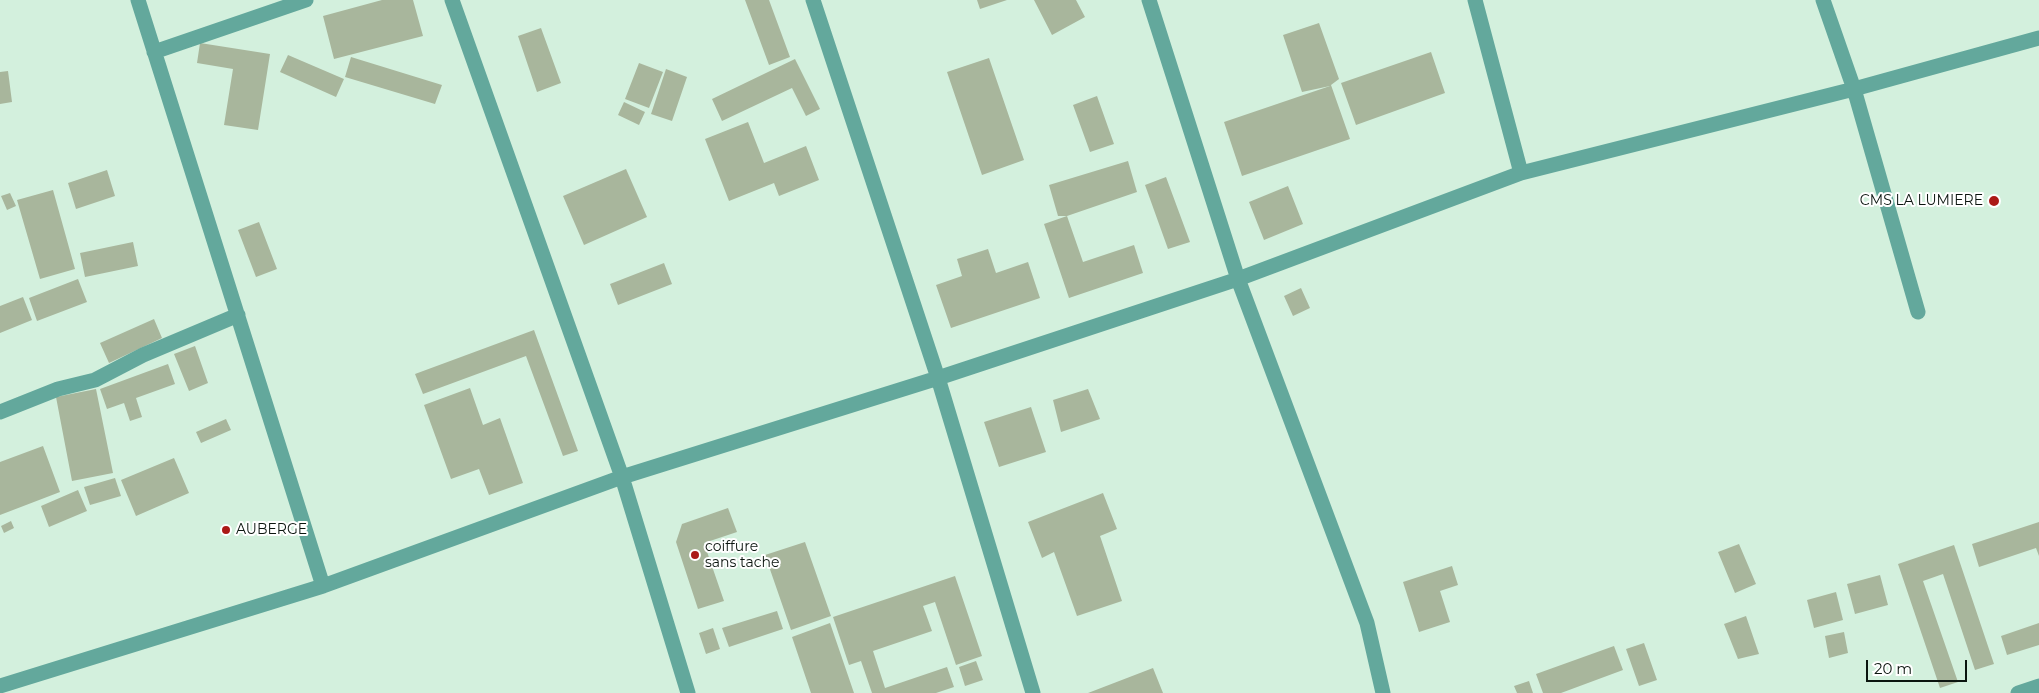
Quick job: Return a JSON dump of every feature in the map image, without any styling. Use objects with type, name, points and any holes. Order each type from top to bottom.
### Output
[{"type":"street","points":[[138,0],[323,586]]},
{"type":"street","points":[[154,52],[306,0]]},
{"type":"street","points":[[452,0],[622,477],[688,693]]},
{"type":"street","points":[[813,0],[938,378],[1033,693]]},
{"type":"street","points":[[1148,0],[1238,279],[1367,623],[1383,693]]},
{"type":"street","points":[[1475,0],[1521,173]]},
{"type":"street","points":[[1823,0],[1854,89],[1918,312]]},
{"type":"street","points":[[0,686],[323,586],[622,477],[938,378],[1238,279],[1521,173],[1854,89],[2039,38]]},
{"type":"street","points":[[0,412],[58,389],[95,380],[143,355],[238,314]]},
{"type":"street","points":[[2018,693],[2039,686]]},
{"type":"building","points":[[382,0],[413,0],[423,36],[334,59],[323,16]]},
{"type":"building","points":[[745,0],[769,0],[790,57],[769,65]]},
{"type":"building","points":[[977,0],[1007,0],[980,9]]},
{"type":"building","points":[[1034,0],[1076,0],[1085,17],[1052,35]]},
{"type":"building","points":[[1319,23],[1339,79],[1331,85],[1350,139],[1242,176],[1224,122],[1330,86],[1302,92],[1283,35]]},
{"type":"building","points":[[541,28],[561,83],[537,92],[518,36]]},
{"type":"building","points":[[200,43],[270,54],[258,130],[224,125],[233,69],[197,63]]},
{"type":"building","points":[[1431,52],[1445,93],[1356,125],[1341,83]]},
{"type":"building","points":[[288,55],[344,79],[336,97],[280,72]]},
{"type":"building","points":[[351,57],[442,85],[435,104],[345,77]]},
{"type":"building","points":[[989,58],[1024,160],[982,175],[947,72]]},
{"type":"building","points":[[795,59],[820,109],[806,116],[792,88],[722,121],[712,99]]},
{"type":"building","points":[[639,63],[663,72],[649,108],[625,99]]},
{"type":"building","points":[[666,69],[687,77],[672,121],[651,114]]},
{"type":"building","points":[[8,71],[12,102],[0,104],[0,72]]},
{"type":"building","points":[[1097,96],[1114,144],[1090,152],[1073,105]]},
{"type":"building","points":[[624,102],[645,112],[639,125],[618,115]]},
{"type":"building","points":[[748,122],[764,163],[806,146],[819,180],[779,196],[774,183],[729,201],[705,139]]},
{"type":"building","points":[[1128,161],[1137,192],[1067,216],[1058,216],[1049,185]]},
{"type":"building","points":[[626,169],[647,217],[584,245],[563,196]]},
{"type":"building","points":[[107,170],[115,196],[76,209],[68,183]]},
{"type":"building","points":[[1166,177],[1190,242],[1168,249],[1145,185]]},
{"type":"building","points":[[1288,186],[1303,224],[1264,240],[1249,202]]},
{"type":"building","points":[[53,190],[75,269],[40,279],[17,200]]},
{"type":"building","points":[[10,193],[16,206],[7,210],[1,196]]},
{"type":"building","points":[[1067,216],[1083,262],[1134,245],[1143,273],[1069,298],[1044,224]]},
{"type":"building","points":[[259,222],[277,269],[256,277],[238,230]]},
{"type":"building","points":[[133,242],[138,266],[85,277],[80,253]]},
{"type":"building","points":[[988,249],[996,273],[1028,262],[1040,298],[951,328],[936,285],[962,276],[957,259]]},
{"type":"building","points":[[664,263],[672,284],[618,305],[610,284]]},
{"type":"building","points":[[78,279],[87,302],[37,321],[29,298]]},
{"type":"building","points":[[1301,288],[1310,308],[1293,316],[1284,296]]},
{"type":"building","points":[[23,297],[32,320],[0,333],[0,306]]},
{"type":"building","points":[[154,319],[162,338],[109,363],[100,343]]},
{"type":"building","points":[[534,330],[578,451],[563,456],[526,356],[423,394],[415,374]]},
{"type":"building","points":[[195,346],[208,383],[189,391],[174,354]]},
{"type":"building","points":[[168,364],[175,384],[136,398],[142,417],[130,421],[124,403],[107,409],[100,389]]},
{"type":"building","points":[[470,388],[483,425],[500,418],[523,483],[489,495],[479,469],[451,479],[424,405]]},
{"type":"building","points":[[96,389],[113,473],[72,481],[56,397]]},
{"type":"building","points":[[1088,389],[1100,419],[1061,432],[1053,400]]},
{"type":"building","points":[[1031,407],[1046,452],[999,467],[984,422]]},
{"type":"building","points":[[226,419],[231,430],[201,443],[196,432]]},
{"type":"building","points":[[43,446],[60,492],[0,515],[0,462]]},
{"type":"building","points":[[174,458],[189,493],[136,516],[121,480]]},
{"type":"building","points":[[115,478],[121,496],[90,505],[84,487]]},
{"type":"building","points":[[78,490],[87,511],[49,527],[41,506]]},
{"type":"building","points":[[1103,493],[1117,529],[1100,536],[1122,601],[1077,616],[1054,552],[1042,558],[1028,522]]},
{"type":"building","points":[[728,508],[737,532],[704,543],[724,601],[698,609],[676,542],[682,524]]},
{"type":"building","points":[[11,521],[14,528],[4,533],[1,526]]},
{"type":"building","points":[[2039,522],[2039,556],[2036,548],[1979,567],[1972,544]]},
{"type":"building","points":[[805,542],[831,616],[791,630],[765,555]]},
{"type":"building","points":[[1739,544],[1756,584],[1735,593],[1718,552]]},
{"type":"building","points":[[1954,545],[1994,664],[1975,670],[1943,574],[1923,581],[1958,682],[1940,688],[1898,564]]},
{"type":"building","points":[[1452,566],[1458,585],[1440,591],[1450,622],[1419,632],[1403,582]]},
{"type":"building","points":[[1880,575],[1888,605],[1855,614],[1847,584]]},
{"type":"building","points":[[955,576],[982,656],[956,665],[935,602],[923,606],[932,631],[873,651],[885,688],[947,667],[954,687],[936,693],[872,693],[861,661],[849,665],[833,617]]},
{"type":"building","points":[[1836,592],[1843,620],[1814,628],[1807,600]]},
{"type":"building","points":[[777,611],[783,629],[729,647],[722,628]]},
{"type":"building","points":[[1746,616],[1759,654],[1738,659],[1724,624]]},
{"type":"building","points":[[830,623],[854,693],[811,693],[792,637]]},
{"type":"building","points":[[2039,623],[2039,645],[2007,655],[2001,636]]},
{"type":"building","points":[[713,628],[720,649],[706,654],[699,633]]},
{"type":"building","points":[[1844,632],[1848,653],[1829,658],[1825,636]]},
{"type":"building","points":[[1644,643],[1657,680],[1639,686],[1626,649]]},
{"type":"building","points":[[1614,646],[1623,670],[1561,693],[1543,693],[1536,674]]},
{"type":"building","points":[[976,661],[983,680],[965,686],[959,667]]},
{"type":"building","points":[[1153,668],[1163,693],[1088,693]]},
{"type":"building","points":[[1529,681],[1533,693],[1517,693],[1514,686]]},
{"type":"place","name":"CMS LA LUMIERE","points":[[1994,201]]},
{"type":"place","name":"AUBERGE","points":[[226,530]]},
{"type":"place","name":"coiffure sans tache","points":[[695,555]]}]
